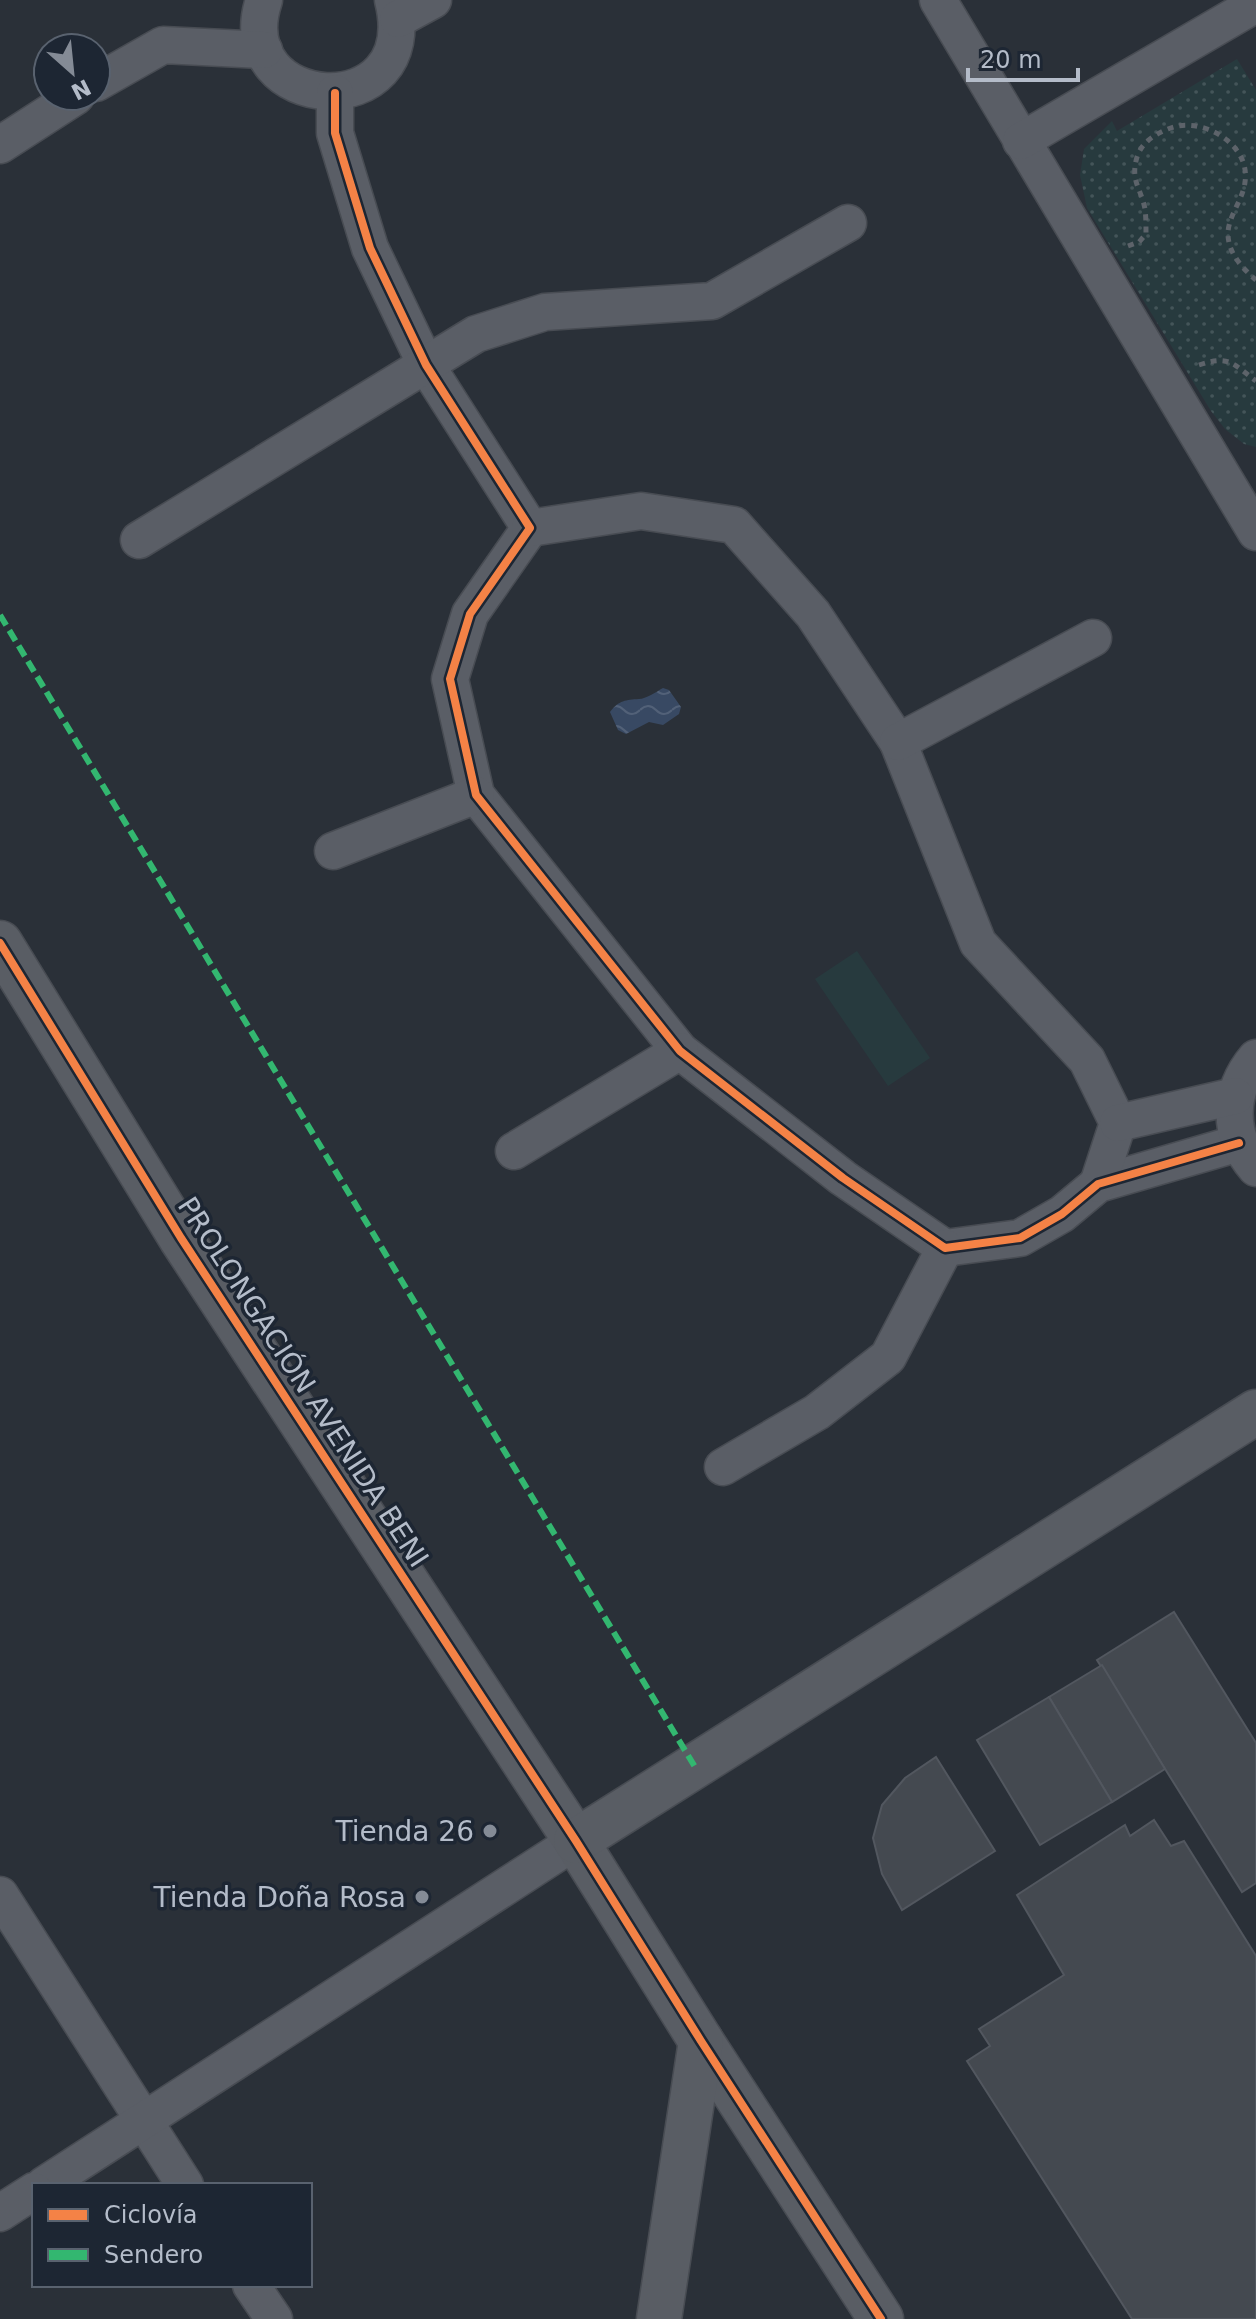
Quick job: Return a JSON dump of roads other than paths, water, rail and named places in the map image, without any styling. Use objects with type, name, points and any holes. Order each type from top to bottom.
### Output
[{"type":"street","points":[[264,0],[260,27],[264,50],[276,68],[293,83],[313,91],[335,93],[356,87],[374,76],[387,60],[395,41],[395,10],[433,0]]},
{"type":"street","points":[[938,0],[1169,386],[1250,510]]},
{"type":"street","points":[[1021,141],[1256,4]]},
{"type":"street","points":[[112,74],[163,45],[264,50]]},
{"type":"street","points":[[335,93],[335,133],[370,248],[426,365],[530,528]]},
{"type":"street","points":[[0,145],[51,112]]},
{"type":"street","points":[[139,540],[476,334],[545,312],[712,301],[848,223]]},
{"type":"street","points":[[1098,1184],[1118,1123],[1087,1060],[978,943],[898,742],[813,614],[734,525],[641,511],[530,528],[470,614],[450,679],[476,795],[680,1051],[843,1178],[945,1248],[1020,1238],[1062,1214],[1098,1184],[1248,1155],[1235,1127],[1235,1096],[1245,1070],[1256,1058]]},
{"type":"street","points":[[898,742],[1093,638]]},
{"type":"street","points":[[333,851],[476,795]]},
{"type":"street","name":"PROLONGACIÓN AVENIDA BENI","points":[[0,943],[181,1238],[576,1841],[701,2041]]},
{"type":"street","points":[[514,1151],[680,1051]]},
{"type":"street","points":[[1118,1123],[1235,1096]]},
{"type":"street","points":[[723,1467],[817,1412],[888,1357],[945,1248]]},
{"type":"street","points":[[47,2183],[576,1841],[1256,1412]]},
{"type":"street","points":[[0,1895],[184,2183]]},
{"type":"street","points":[[659,2319],[701,2041]]},
{"type":"street","points":[[701,2041],[881,2319]]},
{"type":"street","points":[[0,2213],[32,2192]]},
{"type":"street","points":[[252,2287],[274,2319]]},
{"type":"water","points":[[663,688],[669,690],[681,707],[679,714],[663,725],[649,722],[626,734],[618,730],[610,712],[616,705],[626,700],[645,698]]},
{"type":"place","name":"Tienda 26","points":[[490,1831]]},
{"type":"place","name":"Tienda Doña Rosa","points":[[422,1897]]}]
